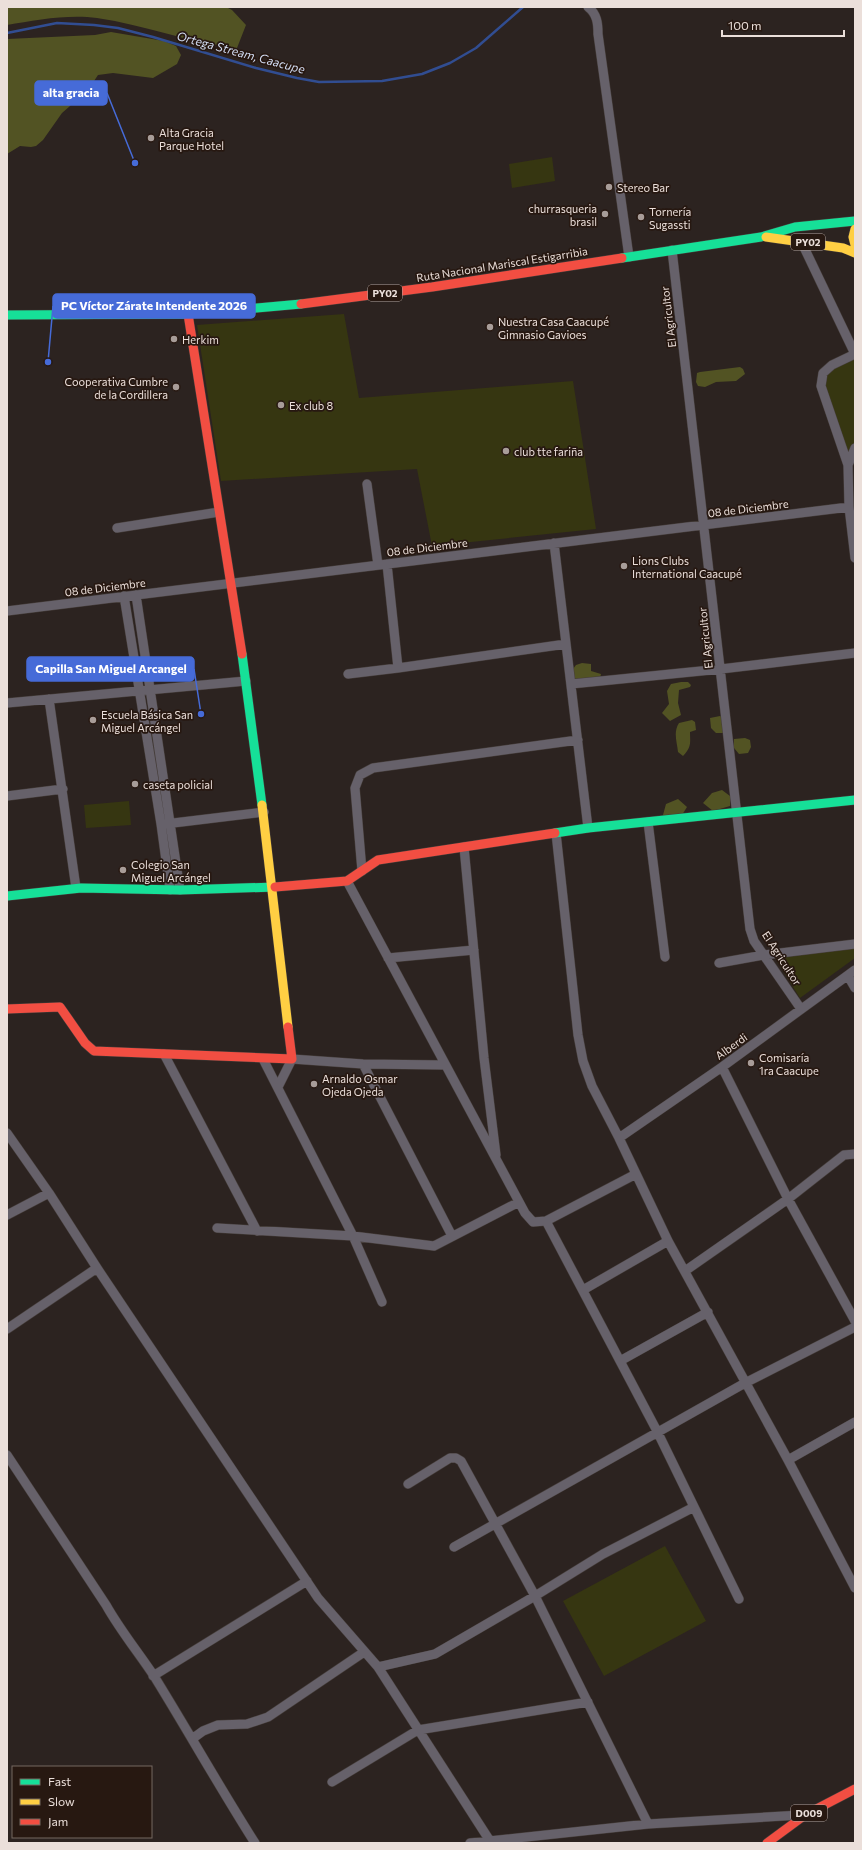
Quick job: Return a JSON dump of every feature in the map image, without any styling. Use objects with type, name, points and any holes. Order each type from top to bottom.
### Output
[{"type":"street","points":[[588,7],[594,11],[598,23],[598,34],[629,257]]},
{"type":"street","name":"Ruta Nacional Mariscal Estigarribia","points":[[7,315],[188,314],[268,308],[391,292],[761,237],[780,229],[797,226],[855,221]]},
{"type":"street","name":"PY02","points":[[761,237],[801,241],[843,248],[855,253]]},
{"type":"street","points":[[801,241],[855,354],[832,366],[823,373],[821,386],[848,465],[849,507],[855,558]]},
{"type":"street","name":"El Agricultor","points":[[672,250],[705,526],[750,929],[754,941],[801,1009]]},
{"type":"street","points":[[188,314],[246,681],[273,887],[292,1059],[278,1088]]},
{"type":"street","points":[[848,465],[855,448]]},
{"type":"street","points":[[367,484],[383,564],[398,668]]},
{"type":"street","name":"08 de Diciembre","points":[[7,611],[554,543],[705,526],[849,507]]},
{"type":"street","points":[[117,528],[220,512]]},
{"type":"street","points":[[554,543],[588,828]]},
{"type":"street","points":[[136,595],[144,690]]},
{"type":"street","points":[[124,596],[144,690],[165,824],[180,890]]},
{"type":"street","points":[[348,674],[566,644]]},
{"type":"street","points":[[571,684],[855,654]]},
{"type":"street","points":[[7,703],[246,681]]},
{"type":"street","points":[[49,699],[76,888]]},
{"type":"street","points":[[362,871],[355,788],[360,775],[373,768],[578,740]]},
{"type":"street","points":[[7,796],[63,789]]},
{"type":"street","points":[[7,896],[76,888],[180,890],[273,887],[347,881],[378,860],[464,846],[588,828],[855,800]]},
{"type":"street","points":[[165,824],[264,812]]},
{"type":"street","points":[[648,822],[665,956]]},
{"type":"street","points":[[165,824],[170,890]]},
{"type":"street","points":[[556,833],[578,1035],[583,1061],[592,1086],[619,1138],[668,1241],[788,1460],[855,1588]]},
{"type":"street","points":[[464,846],[497,1160]]},
{"type":"street","points":[[347,881],[519,1202],[525,1213],[533,1222],[546,1221],[636,1174]]},
{"type":"street","points":[[719,963],[764,955],[855,944]]},
{"type":"street","points":[[388,958],[474,950]]},
{"type":"street","points":[[851,973],[855,988]]},
{"type":"street","name":"Alberdi","points":[[619,1138],[722,1067],[851,973]]},
{"type":"street","points":[[7,1010],[60,1007],[85,1044],[94,1050],[263,1059],[292,1059],[363,1064],[445,1065]]},
{"type":"street","points":[[164,1054],[257,1231]]},
{"type":"street","points":[[263,1059],[353,1236],[382,1302]]},
{"type":"street","points":[[363,1064],[452,1236]]},
{"type":"street","points":[[722,1067],[788,1199],[855,1321]]},
{"type":"street","points":[[7,1133],[49,1193],[97,1268],[318,1598],[378,1667],[490,1841]]},
{"type":"street","points":[[685,1271],[788,1199],[844,1155],[855,1154]]},
{"type":"street","points":[[7,1215],[49,1193]]},
{"type":"street","points":[[217,1228],[353,1236],[434,1246],[519,1202]]},
{"type":"street","points":[[546,1221],[657,1431],[739,1599]]},
{"type":"street","points":[[583,1290],[668,1241]]},
{"type":"street","points":[[7,1329],[97,1268]]},
{"type":"street","points":[[620,1361],[708,1312]]},
{"type":"street","points":[[454,1547],[657,1431],[745,1383],[855,1327]]},
{"type":"street","points":[[788,1460],[855,1422]]},
{"type":"street","points":[[7,1455],[115,1621],[154,1676],[228,1801],[255,1843]]},
{"type":"street","points":[[408,1484],[450,1458],[456,1458],[461,1461],[535,1596],[648,1824]]},
{"type":"street","points":[[378,1667],[436,1654],[603,1554],[694,1507]]},
{"type":"street","points":[[154,1676],[307,1581]]},
{"type":"street","points":[[192,1739],[203,1731],[218,1725],[247,1724],[268,1717],[364,1652]]},
{"type":"street","points":[[332,1782],[418,1730],[588,1702]]},
{"type":"street","name":"D009","points":[[767,1843],[805,1815],[855,1789]]},
{"type":"street","points":[[470,1843],[648,1824],[805,1815]]},
{"type":"shaded area","points":[[7,7],[226,7],[232,10],[246,25],[237,48],[219,46],[133,25],[97,18],[64,17],[7,25]]},
{"type":"shaded area","points":[[111,32],[164,41],[176,46],[181,55],[177,64],[153,78],[113,73],[98,75],[90,87],[78,96],[62,113],[43,140],[36,146],[20,146],[7,154],[7,39],[95,35]]},
{"type":"shaded area","points":[[552,157],[555,181],[512,188],[509,164]]},
{"type":"shaded area","points":[[344,314],[359,398],[573,381],[596,529],[432,546],[417,469],[221,481],[197,325]]},
{"type":"shaded area","points":[[855,354],[855,448],[848,465],[821,386],[823,373]]},
{"type":"shaded area","points":[[740,367],[743,369],[745,374],[736,381],[716,382],[705,387],[698,386],[696,382],[697,373]]},
{"type":"shaded area","points":[[582,663],[591,664],[591,671],[601,674],[600,678],[573,678],[573,669],[576,665]]},
{"type":"shaded area","points":[[688,682],[691,685],[690,687],[679,690],[678,703],[681,715],[670,721],[662,713],[669,704],[667,691],[671,684]]},
{"type":"shaded area","points":[[720,716],[725,718],[726,733],[716,733],[711,728],[710,718]]},
{"type":"shaded area","points":[[692,720],[695,722],[696,730],[690,732],[689,747],[683,756],[678,752],[676,737],[677,726],[679,723]]},
{"type":"shaded area","points":[[745,738],[750,740],[751,747],[748,753],[739,754],[734,748],[734,739]]},
{"type":"shaded area","points":[[722,790],[730,796],[730,806],[713,811],[703,803],[712,793]]},
{"type":"shaded area","points":[[678,799],[687,807],[682,815],[663,815],[666,804]]},
{"type":"shaded area","points":[[129,801],[131,825],[86,828],[84,805]]},
{"type":"shaded area","points":[[855,948],[855,958],[800,998],[775,958]]},
{"type":"shaded area","points":[[665,1546],[706,1621],[604,1676],[563,1601]]},
{"type":"waterway","name":"Ortega Stream, Caacupe","points":[[7,33],[57,23],[118,28],[256,68],[297,78],[319,82],[382,81],[422,74],[450,63],[476,48],[523,7]]},
{"type":"traffic: fast","points":[[622,258],[761,237],[795,227],[855,221]]},
{"type":"traffic: fast","points":[[7,315],[188,314],[301,304]]},
{"type":"traffic: fast","points":[[242,654],[262,805]]},
{"type":"traffic: fast","points":[[555,833],[588,828],[855,800]]},
{"type":"traffic: fast","points":[[7,896],[81,888],[180,890],[275,887]]},
{"type":"traffic: slow","points":[[855,229],[853,237],[855,245]]},
{"type":"traffic: slow","points":[[766,237],[843,248],[855,253]]},
{"type":"traffic: slow","points":[[262,805],[288,1027]]},
{"type":"traffic: jam","points":[[301,304],[432,287],[622,258]]},
{"type":"traffic: jam","points":[[188,314],[242,654]]},
{"type":"traffic: jam","points":[[275,887],[347,881],[378,860],[555,833]]},
{"type":"traffic: jam","points":[[7,1009],[60,1007],[85,1043],[94,1051],[292,1059],[288,1027]]},
{"type":"traffic: jam","points":[[767,1843],[805,1815],[855,1789]]},
{"type":"place","name":"Alta Gracia Parque Hotel","points":[[151,138]]},
{"type":"place","name":"alta gracia","points":[[135,163]]},
{"type":"place","name":"Stereo Bar","points":[[609,187]]},
{"type":"place","name":"churrasqueria brasil","points":[[605,214]]},
{"type":"place","name":"Tornería Sugassti","points":[[641,217]]},
{"type":"place","name":"Nuestra Casa Caacupé Gimnasio Gavioes","points":[[490,327]]},
{"type":"place","name":"Herkim","points":[[174,339]]},
{"type":"place","name":"PC Víctor Zárate Intendente 2026","points":[[48,362]]},
{"type":"place","name":"Cooperativa Cumbre de la Cordillera","points":[[176,387]]},
{"type":"place","name":"Ex club 8","points":[[281,405]]},
{"type":"place","name":"club tte fariña","points":[[506,451]]},
{"type":"place","name":"Lions Clubs International Caacupé","points":[[624,566]]},
{"type":"place","name":"Capilla San Miguel Arcangel","points":[[201,714]]},
{"type":"place","name":"Escuela Básica San Miguel Arcángel","points":[[93,720]]},
{"type":"place","name":"caseta policial","points":[[135,784]]},
{"type":"place","name":"Colegio San Miguel Arcángel","points":[[123,870]]},
{"type":"place","name":"Comisaría 1ra Caacupe","points":[[751,1063]]},
{"type":"place","name":"Arnaldo Osmar Ojeda Ojeda","points":[[314,1084]]}]
